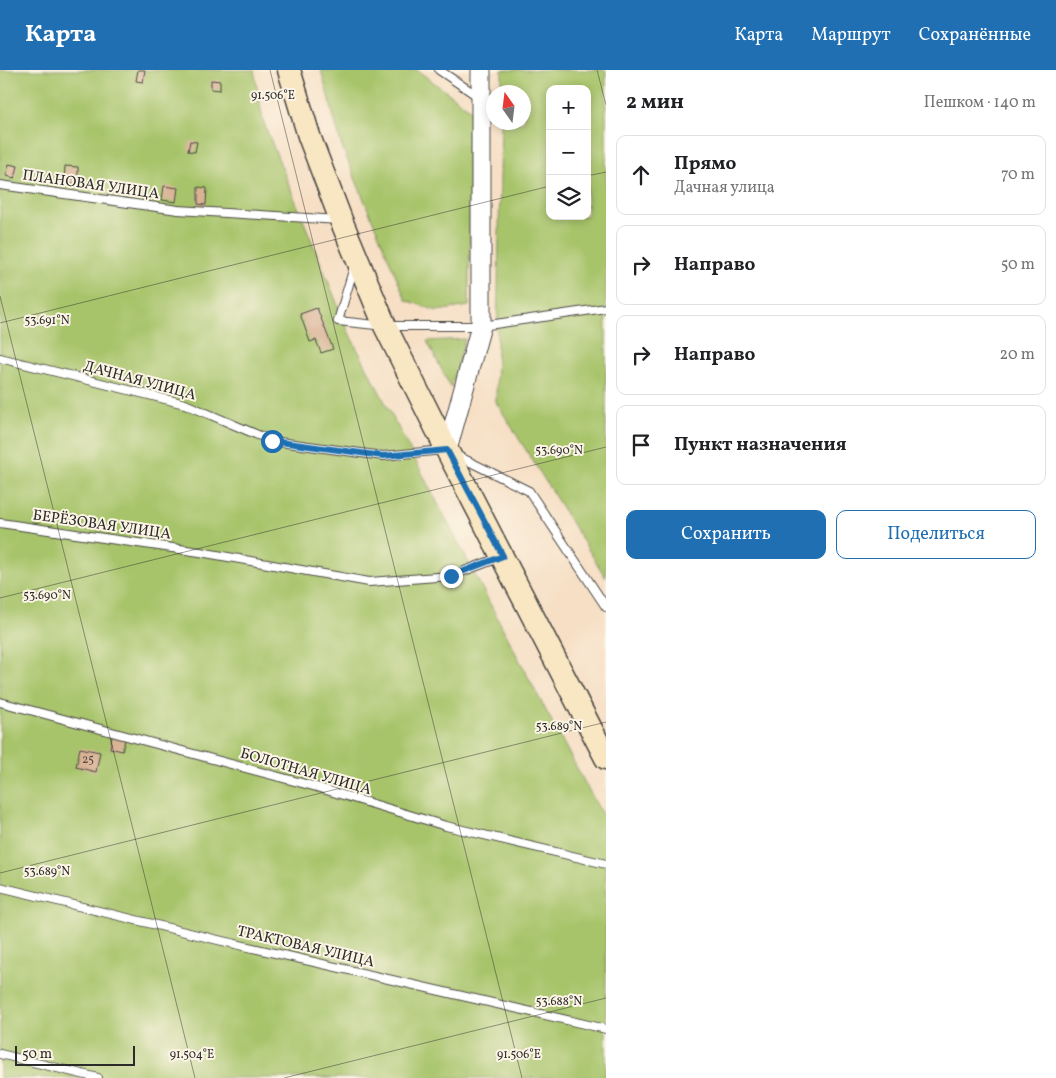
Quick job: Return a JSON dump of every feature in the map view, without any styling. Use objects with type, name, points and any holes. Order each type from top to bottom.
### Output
[{"type":"main road","points":[[289,70],[309,136],[356,258],[385,326],[606,758]]},
{"type":"street","points":[[447,450],[481,326],[481,70]]},
{"type":"lane","points":[[439,70],[481,98]]},
{"type":"lane","name":"ПЛАНОВАЯ УЛИЦА","points":[[0,185],[178,210],[341,220]]},
{"type":"lane","points":[[356,258],[338,321],[385,326],[481,326],[606,308]]},
{"type":"lane","name":"ДАЧНАЯ УЛИЦА","points":[[0,358],[184,404],[272,441],[383,456],[447,450]]},
{"type":"lane","points":[[447,450],[529,491],[606,607]]},
{"type":"lane","name":"БЕРЁЗОВАЯ УЛИЦА","points":[[0,523],[200,552],[369,582],[451,576],[503,556]]},
{"type":"lane","name":"БОЛОТНАЯ УЛИЦА","points":[[0,702],[303,784],[446,826],[606,864]]},
{"type":"lane","name":"ТРАКТОВАЯ УЛИЦА","points":[[0,888],[606,1029]]},
{"type":"lane","points":[[0,1054],[98,1078]]},
{"type":"green space","points":[[0,70],[254,70],[263,121],[350,335],[606,822],[606,1078],[0,1078]]},
{"type":"green space","points":[[321,70],[417,70],[471,110],[469,306],[437,311],[406,300],[342,147]]},
{"type":"green space","points":[[502,70],[606,70],[606,578],[496,402],[501,130],[531,130],[531,85],[502,85]]},
{"type":"green space","points":[[465,339],[451,388],[427,341]]},
{"type":"building","points":[[138,70],[145,70],[143,82],[136,81]]},
{"type":"building","points":[[211,80],[220,81],[220,90],[211,89]]},
{"type":"building","points":[[190,141],[197,142],[195,152],[188,151]]},
{"type":"building","points":[[9,164],[18,166],[15,178],[6,176]]},
{"type":"building","points":[[65,166],[78,167],[78,184],[64,183]]},
{"type":"building","points":[[164,186],[178,188],[176,202],[162,200]]},
{"type":"building","points":[[198,187],[207,188],[206,205],[198,204]]},
{"type":"building","points":[[317,308],[333,349],[321,353],[316,340],[310,342],[300,314]]},
{"type":"building","points":[[112,736],[125,740],[122,751],[110,748]]},
{"type":"building","points":[[80,748],[100,752],[96,772],[76,767]]},
{"type":"route","points":[[272,441],[383,456],[447,450],[503,556],[451,576]]}]
